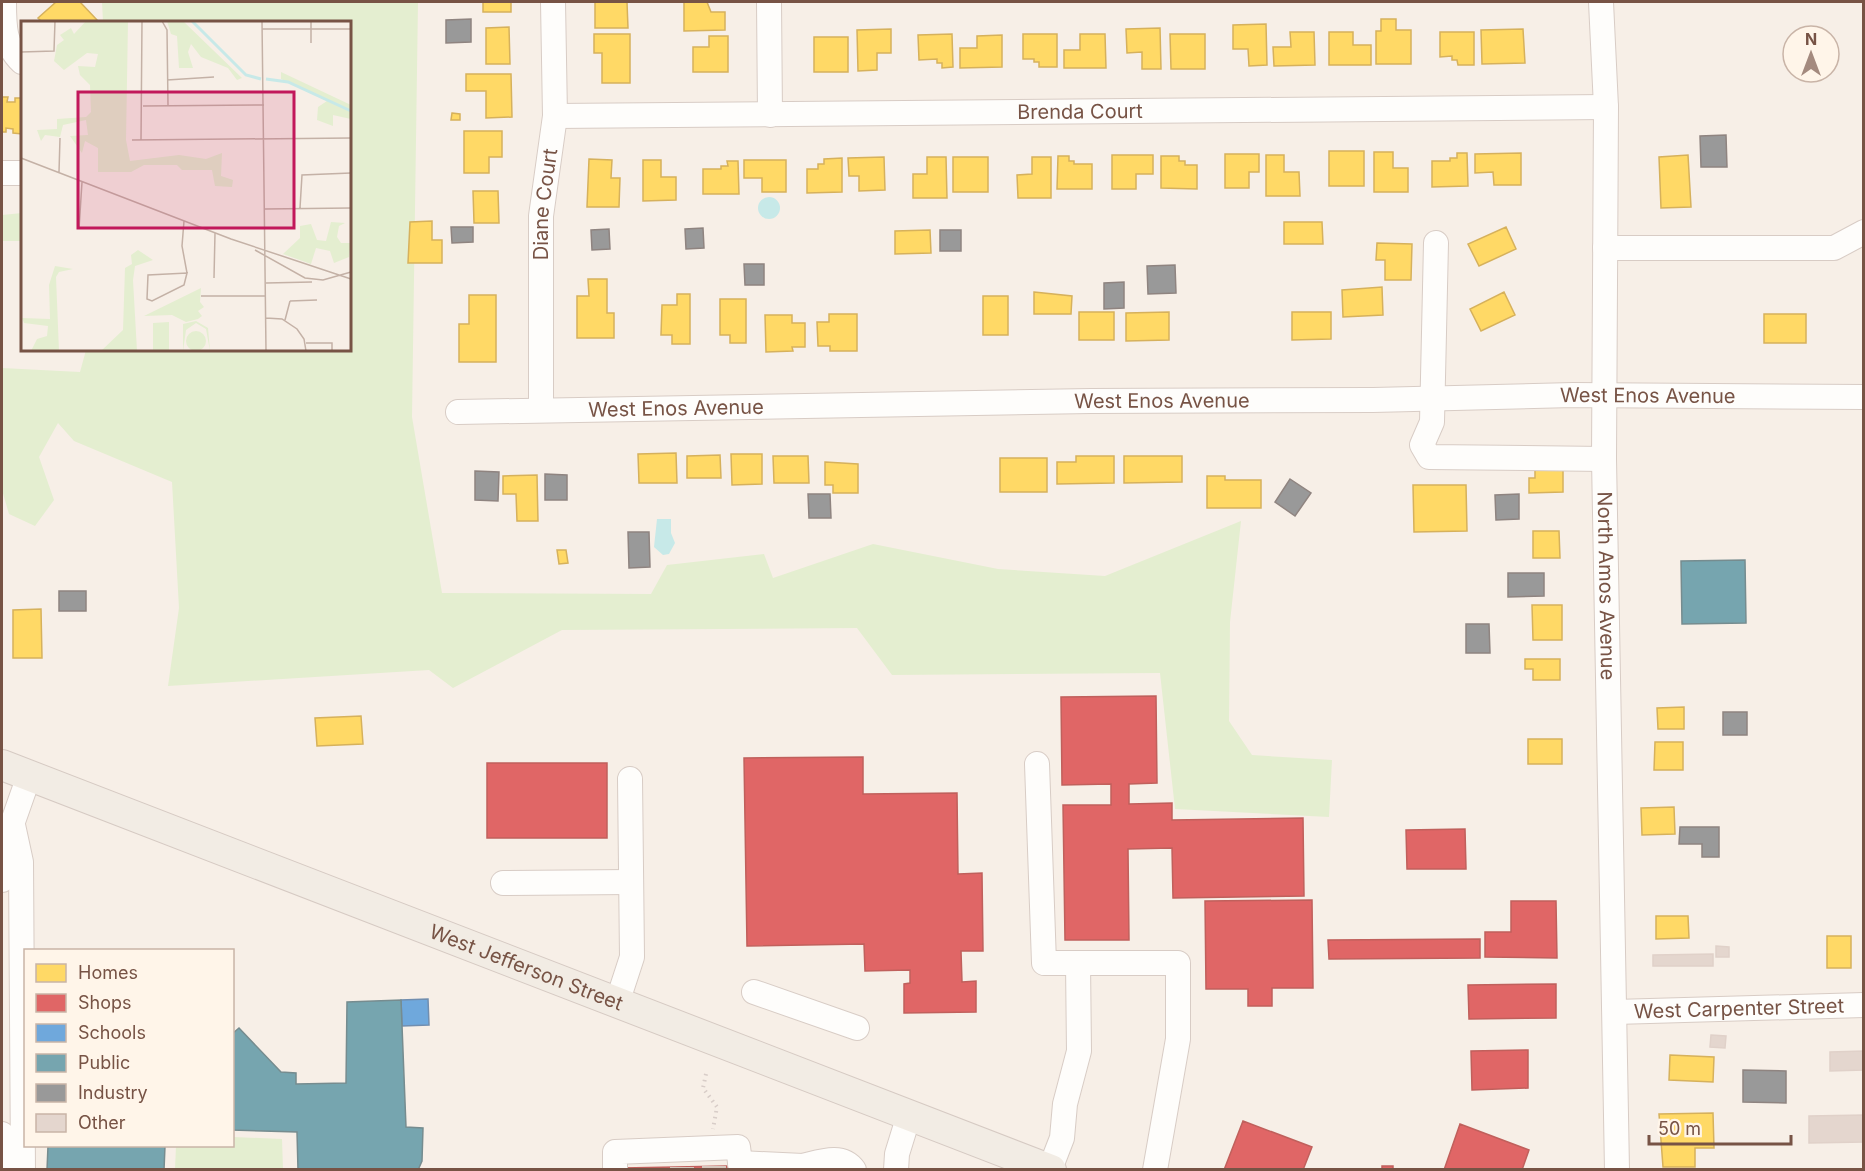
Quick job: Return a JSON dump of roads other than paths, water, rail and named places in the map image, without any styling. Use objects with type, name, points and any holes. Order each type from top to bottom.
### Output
[{"type":"main road","name":"West Jefferson Street","points":[[2,765],[1051,1169]]},
{"type":"street","points":[[4,2],[4,29],[12,52],[21,61]]},
{"type":"street","name":"Diane Court","points":[[541,410],[541,216],[555,116],[553,2]]},
{"type":"street","points":[[769,2],[770,115]]},
{"type":"street","name":"North Amos Avenue","points":[[1601,2],[1606,107],[1605,459],[1617,1170]]},
{"type":"street","name":"Brenda Court","points":[[555,116],[1606,107]]},
{"type":"street","points":[[2,173],[21,172]]},
{"type":"street","points":[[1605,248],[1834,248],[1863,232]]},
{"type":"street","points":[[1436,243],[1432,422],[1422,445],[1429,458],[1605,459]]},
{"type":"street","name":"West Enos Avenue","points":[[458,412],[1606,395],[1863,397]]},
{"type":"street","points":[[1037,764],[1044,963],[1178,963],[1178,1039],[1155,1170]]},
{"type":"street","points":[[2,880],[3,850],[29,776]]},
{"type":"street","points":[[617,1003],[632,957],[630,779]]},
{"type":"street","points":[[13,825],[21,862],[23,1170]]},
{"type":"street","points":[[502,883],[631,882]]},
{"type":"street","points":[[1051,1169],[1062,1138],[1065,1104],[1079,1051],[1078,963]]},
{"type":"street","points":[[754,992],[856,1028]]},
{"type":"street","name":"West Carpenter Street","points":[[1614,1012],[1863,1005]]},
{"type":"street","points":[[896,1170],[897,1154],[909,1115]]},
{"type":"street","points":[[2,1134],[2,1170]]},
{"type":"street","points":[[615,1170],[615,1152],[641,1159],[682,1158],[711,1148],[738,1147],[740,1166],[803,1168],[831,1159],[844,1161],[854,1170]]},
{"type":"water","points":[[769,197],[779,204],[780,208],[773,218],[769,219],[759,212],[758,208],[765,198]]},
{"type":"water","points":[[657,519],[671,519],[671,533],[675,543],[669,554],[663,555],[654,547]]}]
